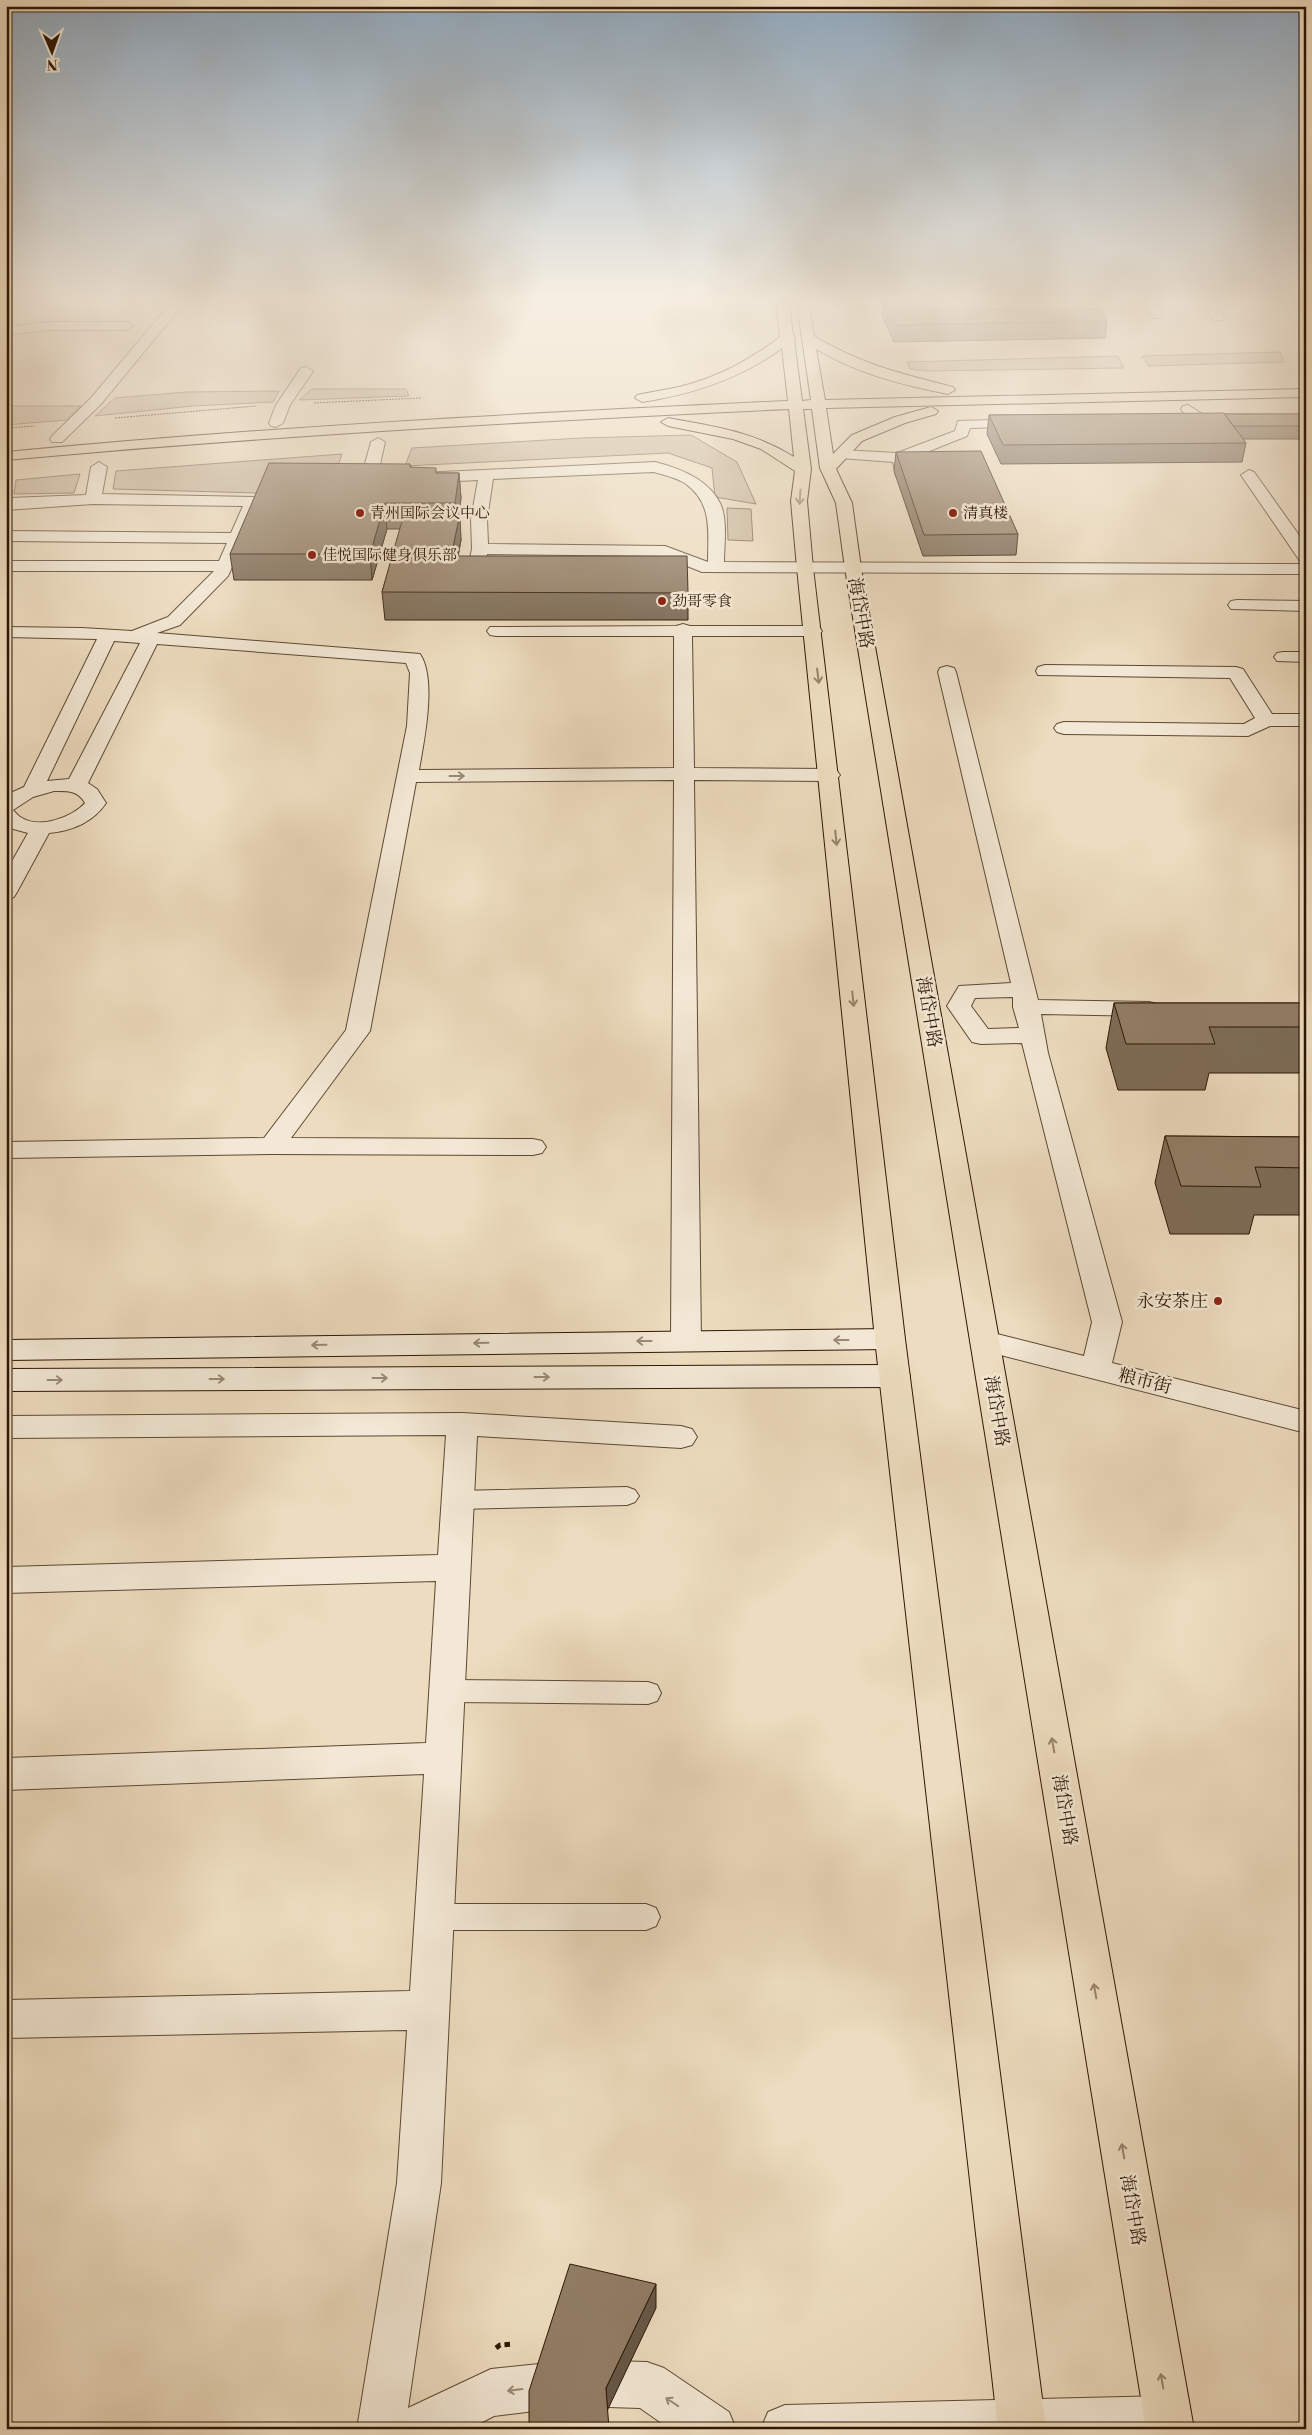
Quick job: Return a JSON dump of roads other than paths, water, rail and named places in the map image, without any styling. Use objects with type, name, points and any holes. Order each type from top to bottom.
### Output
[{"type":"main road","points":[[6,444],[276,423],[581,411]]},
{"type":"main road","points":[[6,456],[123,445],[588,411]]},
{"type":"main road","points":[[601,411],[738,435],[824,464],[856,438],[876,429],[900,420],[951,411]]},
{"type":"main road","name":"海岱中路","points":[[809,411],[824,464],[844,503],[1169,2424]]},
{"type":"main road","name":"海岱中路","points":[[824,464],[799,501],[805,568],[830,775],[890,1340],[1021,2426]]},
{"type":"street","points":[[57,439],[86,411]]},
{"type":"street","points":[[276,423],[280,411]]},
{"type":"street","points":[[824,464],[899,458],[962,433],[965,411]]},
{"type":"street","points":[[979,411],[1043,423]]},
{"type":"street","points":[[1183,415],[1206,422],[1226,422]]},
{"type":"street","points":[[378,442],[364,479],[388,478]]},
{"type":"street","points":[[899,458],[908,486]]},
{"type":"street","points":[[93,499],[99,467]]},
{"type":"street","points":[[407,478],[656,467],[691,480],[713,504],[716,525],[716,567]]},
{"type":"street","points":[[475,568],[480,549],[479,519],[486,475]]},
{"type":"street","points":[[1248,475],[1306,557]]},
{"type":"street","points":[[6,505],[8,503],[93,499],[253,502],[222,572],[174,621],[142,638],[76,786]]},
{"type":"street","points":[[6,536],[237,538]]},
{"type":"street","points":[[480,549],[665,551],[702,567],[1306,568]]},
{"type":"street","points":[[928,550],[933,568]]},
{"type":"street","points":[[6,566],[224,566]]},
{"type":"street","points":[[1237,605],[1306,606]]},
{"type":"street","points":[[683,628],[686,1341]]},
{"type":"street","points":[[496,631],[813,631]]},
{"type":"street","points":[[6,632],[108,635],[414,658],[419,673],[417,726],[358,1031],[272,1146]]},
{"type":"street","points":[[33,789],[108,635]]},
{"type":"street","points":[[1282,657],[1306,657]]},
{"type":"street","points":[[1045,671],[1236,673],[1266,720]]},
{"type":"street","points":[[947,672],[1031,1035],[1107,1322],[1096,1369]]},
{"type":"street","points":[[1064,728],[1248,730],[1266,720],[1306,720]]},
{"type":"street","points":[[409,768],[614,776],[683,772],[830,775]]},
{"type":"street","points":[[6,806],[20,794],[33,789],[55,785],[76,786],[87,790],[94,796],[96,802],[92,810],[72,822],[41,828],[16,824],[6,815]]},
{"type":"street","points":[[6,892],[41,828]]},
{"type":"street","points":[[959,1006],[967,991],[1024,999],[1171,1010]]},
{"type":"street","points":[[928,1006],[959,1006]]},
{"type":"street","points":[[959,1006],[981,1037],[1031,1035]]},
{"type":"street","points":[[6,1150],[272,1146],[533,1147]]},
{"type":"street","points":[[6,1350],[890,1340]]},
{"type":"street","name":"粮市街","points":[[985,1341],[1306,1422]]},
{"type":"street","points":[[6,1380],[895,1376]]},
{"type":"street","points":[[381,2429],[420,2183],[462,1424]]},
{"type":"street","points":[[6,1427],[462,1424],[681,1437]]},
{"type":"street","points":[[6,1580],[454,1568]]},
{"type":"street","points":[[6,1774],[444,1758]]},
{"type":"street","points":[[6,2020],[430,2010]]},
{"type":"street","points":[[417,2429],[491,2393],[577,2383],[647,2385],[712,2429]]},
{"type":"street","points":[[785,2429],[1169,2424]]},
{"type":"lane","points":[[458,1500],[627,1496]]},
{"type":"lane","points":[[448,1691],[648,1693]]},
{"type":"lane","points":[[435,1917],[646,1917]]},
{"type":"place","name":"青州国际会议中心","points":[[360,513]]},
{"type":"place","name":"清真楼","points":[[953,513]]},
{"type":"place","name":"佳悦国际健身俱乐部","points":[[312,555]]},
{"type":"place","name":"劲哥零食","points":[[662,601]]},
{"type":"place","name":"永安茶庄","points":[[1218,1301]]}]
